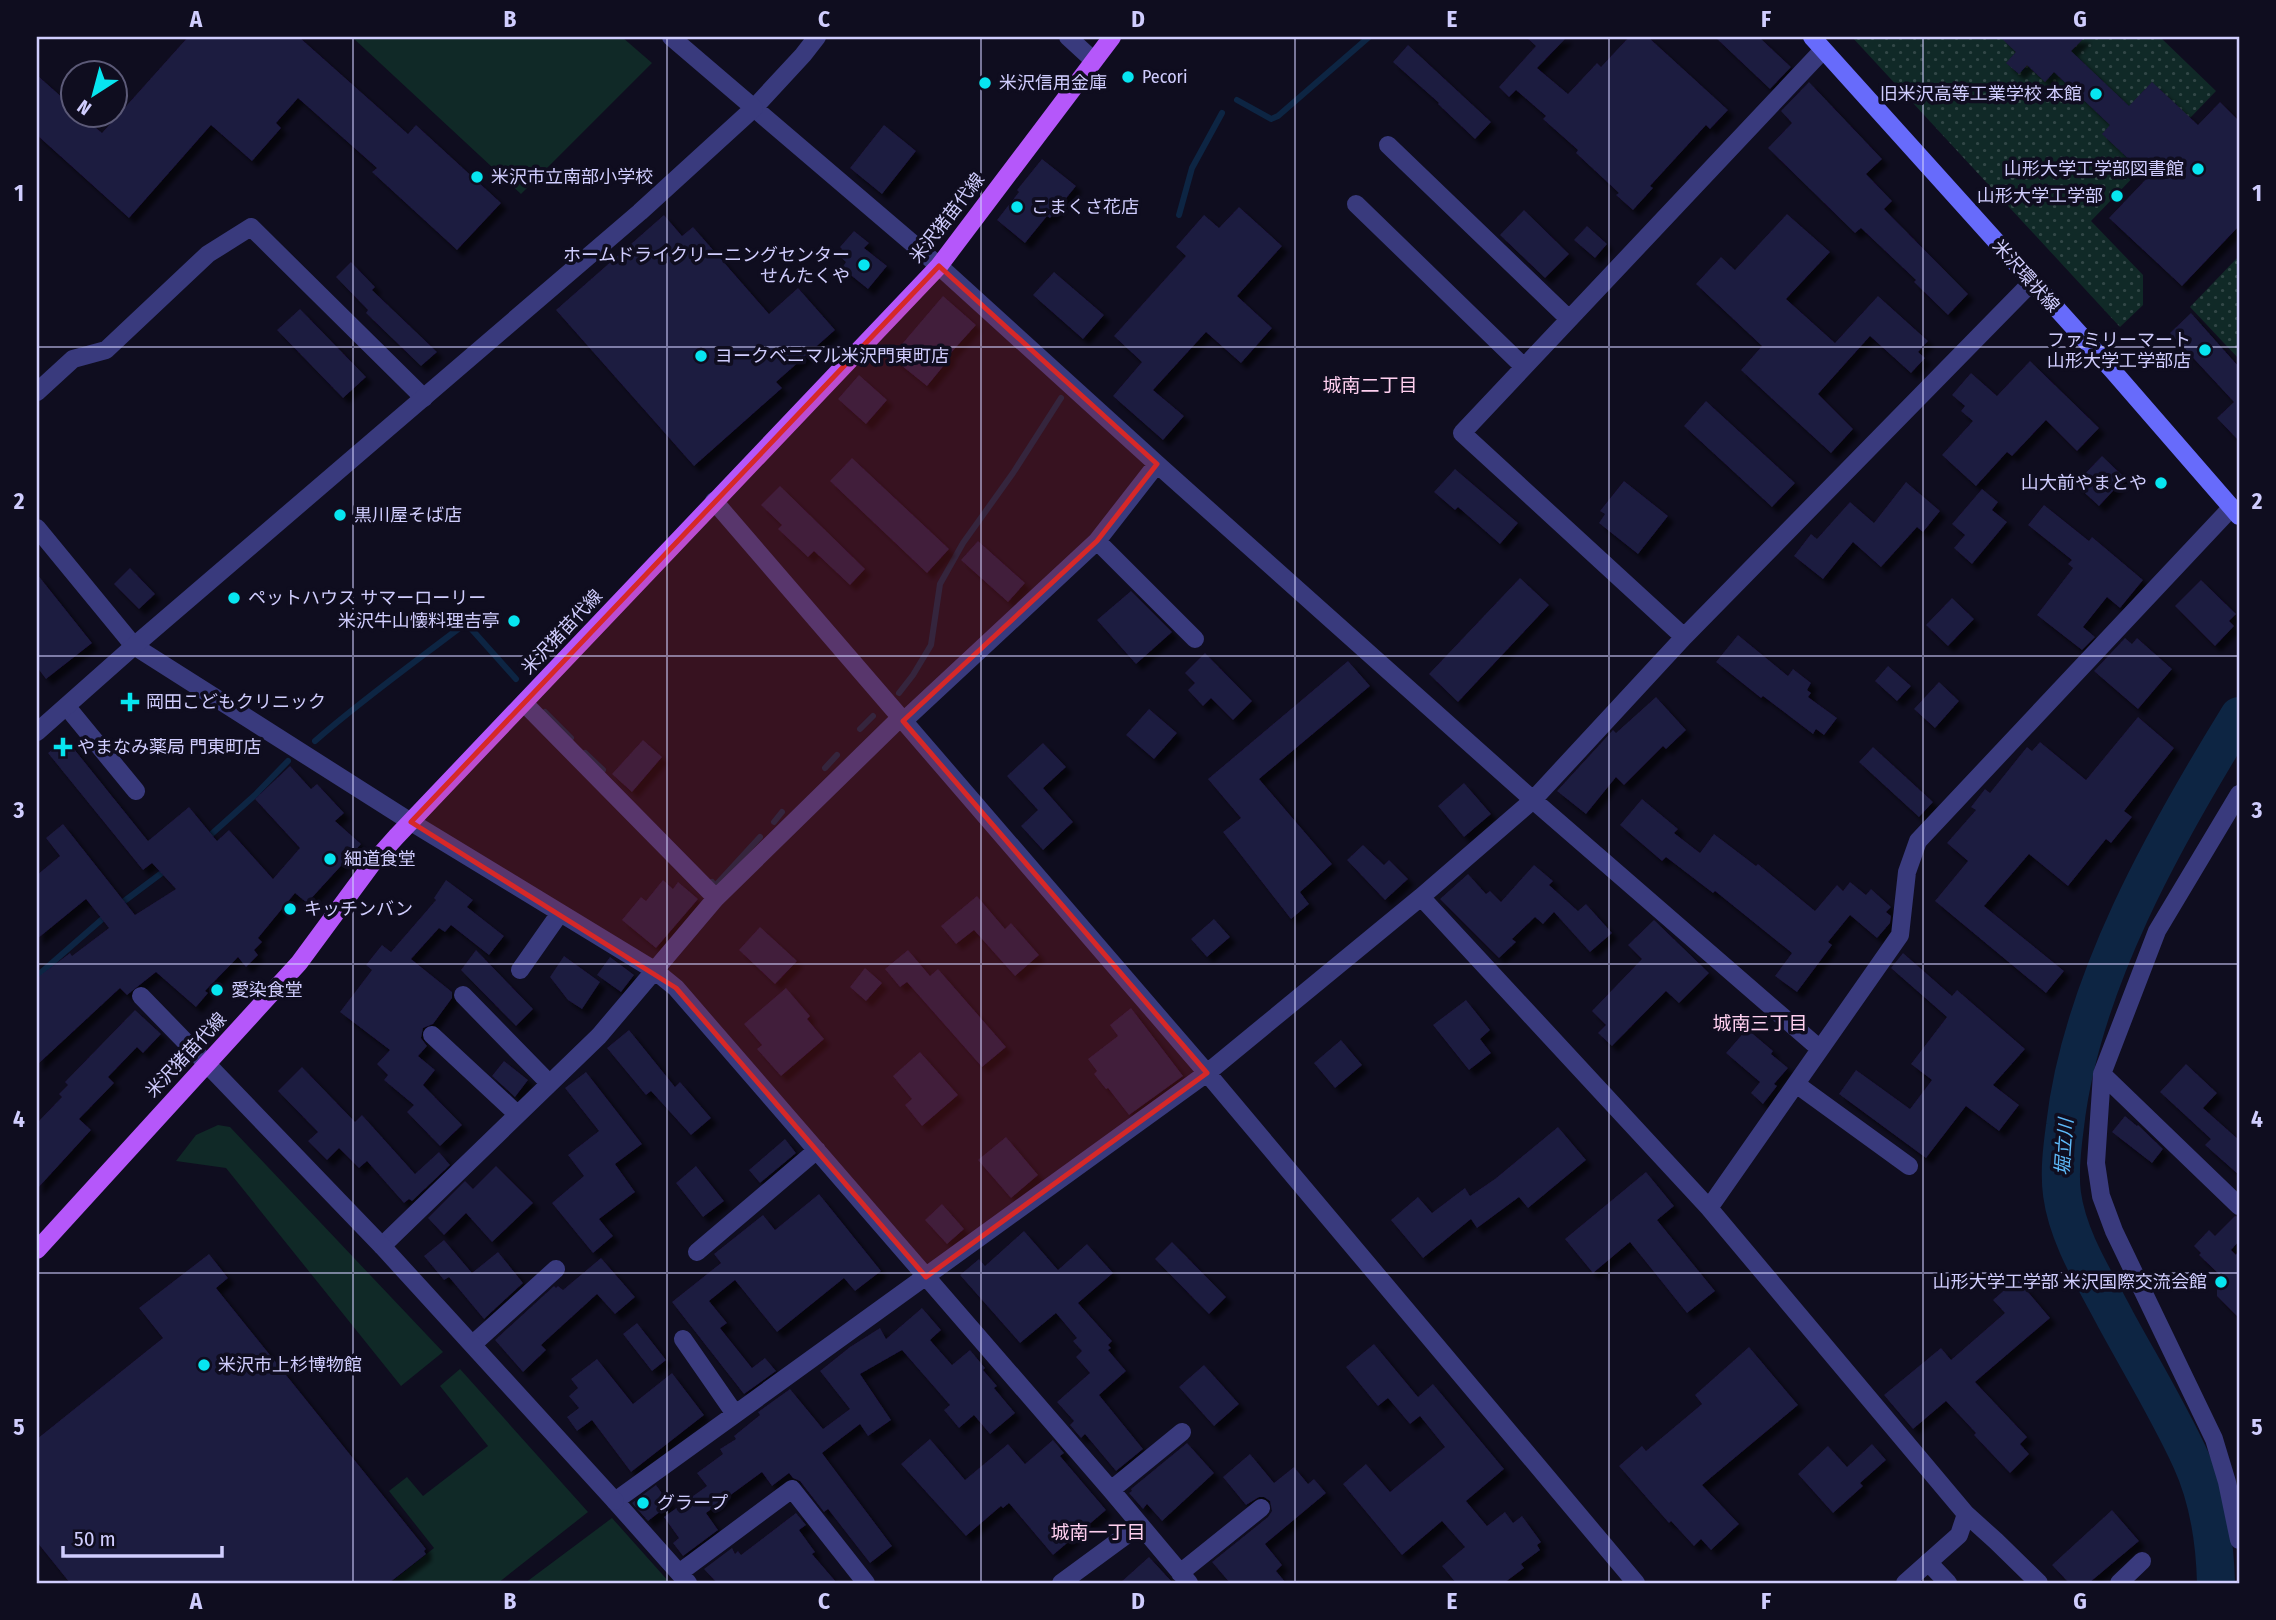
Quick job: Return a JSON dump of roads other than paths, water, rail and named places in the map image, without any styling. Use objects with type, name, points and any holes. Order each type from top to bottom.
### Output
[{"type":"main road","name":"米沢猪苗代線","points":[[37,1250],[299,963],[372,864],[939,266],[1112,37]]},
{"type":"main road","name":"米沢環状線","points":[[1817,43],[2113,371],[2235,511]]},
{"type":"street","points":[[673,37],[939,266],[1533,800],[1820,1049]]},
{"type":"street","points":[[37,732],[640,212],[754,108],[817,37]]},
{"type":"street","points":[[1068,37],[1093,60]]},
{"type":"street","points":[[1684,637],[1462,433],[1569,320],[1817,43]]},
{"type":"street","points":[[1388,145],[1569,320]]},
{"type":"street","points":[[1356,204],[1524,368]]},
{"type":"street","points":[[37,392],[73,359],[106,350],[208,254],[251,227],[424,398]]},
{"type":"street","points":[[615,1501],[1207,1073],[1421,897],[1533,800],[1684,637],[2031,283]]},
{"type":"street","points":[[382,1246],[599,1037],[716,898],[900,718],[910,715],[1097,541],[1157,464]]},
{"type":"street","points":[[714,501],[1207,1073],[1636,1583]]},
{"type":"street","points":[[1709,1208],[1900,935],[1907,872],[1917,841],[2235,511]]},
{"type":"street","points":[[37,528],[134,646],[411,822],[654,970],[677,988],[1184,1578],[1261,1508]]},
{"type":"street","points":[[1097,541],[1195,639]]},
{"type":"street","points":[[524,704],[716,898]]},
{"type":"street","points":[[67,707],[136,791]]},
{"type":"street","points":[[2239,794],[2157,931],[2102,1074],[2096,1163],[2101,1196],[2114,1231],[2214,1439],[2227,1482],[2239,1540]]},
{"type":"street","points":[[1421,897],[1709,1208],[1966,1514],[2039,1583]]},
{"type":"street","points":[[520,970],[559,913]]},
{"type":"street","points":[[463,995],[549,1083]]},
{"type":"street","points":[[141,996],[382,1246],[683,1578],[792,1489],[866,1583]]},
{"type":"street","points":[[432,1035],[517,1114]]},
{"type":"street","points":[[2102,1074],[2239,1206]]},
{"type":"street","points":[[1796,1084],[1909,1166]]},
{"type":"street","points":[[697,1252],[817,1150]]},
{"type":"street","points":[[473,1344],[555,1269]]},
{"type":"street","points":[[683,1339],[735,1415]]},
{"type":"street","points":[[1111,1490],[1182,1432]]},
{"type":"street","points":[[1905,1583],[1959,1535],[1966,1514]]},
{"type":"street","points":[[1061,1583],[1140,1525]]},
{"type":"street","points":[[2119,1583],[2142,1561]]},
{"type":"street","points":[[1928,1562],[1948,1583]]},
{"type":"waterway","points":[[1237,100],[1271,119],[1278,116],[1369,37]]},
{"type":"waterway","points":[[1179,215],[1192,168],[1222,113]]},
{"type":"waterway","points":[[899,693],[931,645],[940,584],[963,543],[1013,473],[1061,398]]},
{"type":"waterway","points":[[315,741],[370,695],[466,623],[516,679]]},
{"type":"waterway","points":[[545,712],[571,738]]},
{"type":"waterway","points":[[860,729],[873,716]]},
{"type":"waterway","name":"堀立川","points":[[2216,1583],[2210,1520],[2197,1474],[2174,1424],[2076,1243],[2065,1211],[2061,1169],[2074,1073],[2108,966],[2156,861],[2239,716]]},
{"type":"waterway","points":[[585,753],[603,770]]},
{"type":"waterway","points":[[825,768],[837,755]]},
{"type":"waterway","points":[[206,839],[288,761]]},
{"type":"waterway","points":[[774,822],[782,812]]},
{"type":"waterway","points":[[712,882],[715,886],[760,837]]},
{"type":"waterway","points":[[119,905],[167,869]]},
{"type":"waterway","points":[[37,976],[108,914]]},
{"type":"place","name":"Pecori","points":[[1128,77]]},
{"type":"place","name":"米沢信用金庫","points":[[985,83]]},
{"type":"place","name":"旧米沢高等工業学校 本館","points":[[2096,94]]},
{"type":"place","name":"山形大学工学部図書館","points":[[2198,169]]},
{"type":"place","name":"米沢市立南部小学校","points":[[477,177]]},
{"type":"place","name":"山形大学工学部","points":[[2117,196]]},
{"type":"place","name":"こまくさ花店","points":[[1017,207]]},
{"type":"place","name":"ホームドライクリーニングセンター せんたくや","points":[[864,265]]},
{"type":"place","name":"ファミリーマート 山形大学工学部店","points":[[2205,350]]},
{"type":"place","name":"ヨークベニマル米沢門東町店","points":[[701,356]]},
{"type":"place","name":"山大前やまとや","points":[[2161,483]]},
{"type":"place","name":"黒川屋そば店","points":[[340,515]]},
{"type":"place","name":"ペットハウス サマーローリー","points":[[234,598]]},
{"type":"place","name":"米沢牛山懐料理吉亭","points":[[514,621]]},
{"type":"place","name":"岡田こどもクリニック","points":[[130,702]]},
{"type":"place","name":"やまなみ薬局 門東町店","points":[[63,747]]},
{"type":"place","name":"細道食堂","points":[[330,859]]},
{"type":"place","name":"キッチンバン","points":[[290,909]]},
{"type":"place","name":"愛染食堂","points":[[217,990]]},
{"type":"place","name":"山形大学工学部 米沢国際交流会館","points":[[2221,1282]]},
{"type":"place","name":"米沢市上杉博物館","points":[[204,1365]]},
{"type":"place","name":"グラープ","points":[[643,1503]]},
{"type":"district","name":"城南二丁目","points":[[1370,385]]},
{"type":"district","name":"城南三丁目","points":[[1760,1023]]},
{"type":"district","name":"城南一丁目","points":[[1098,1532]]}]
